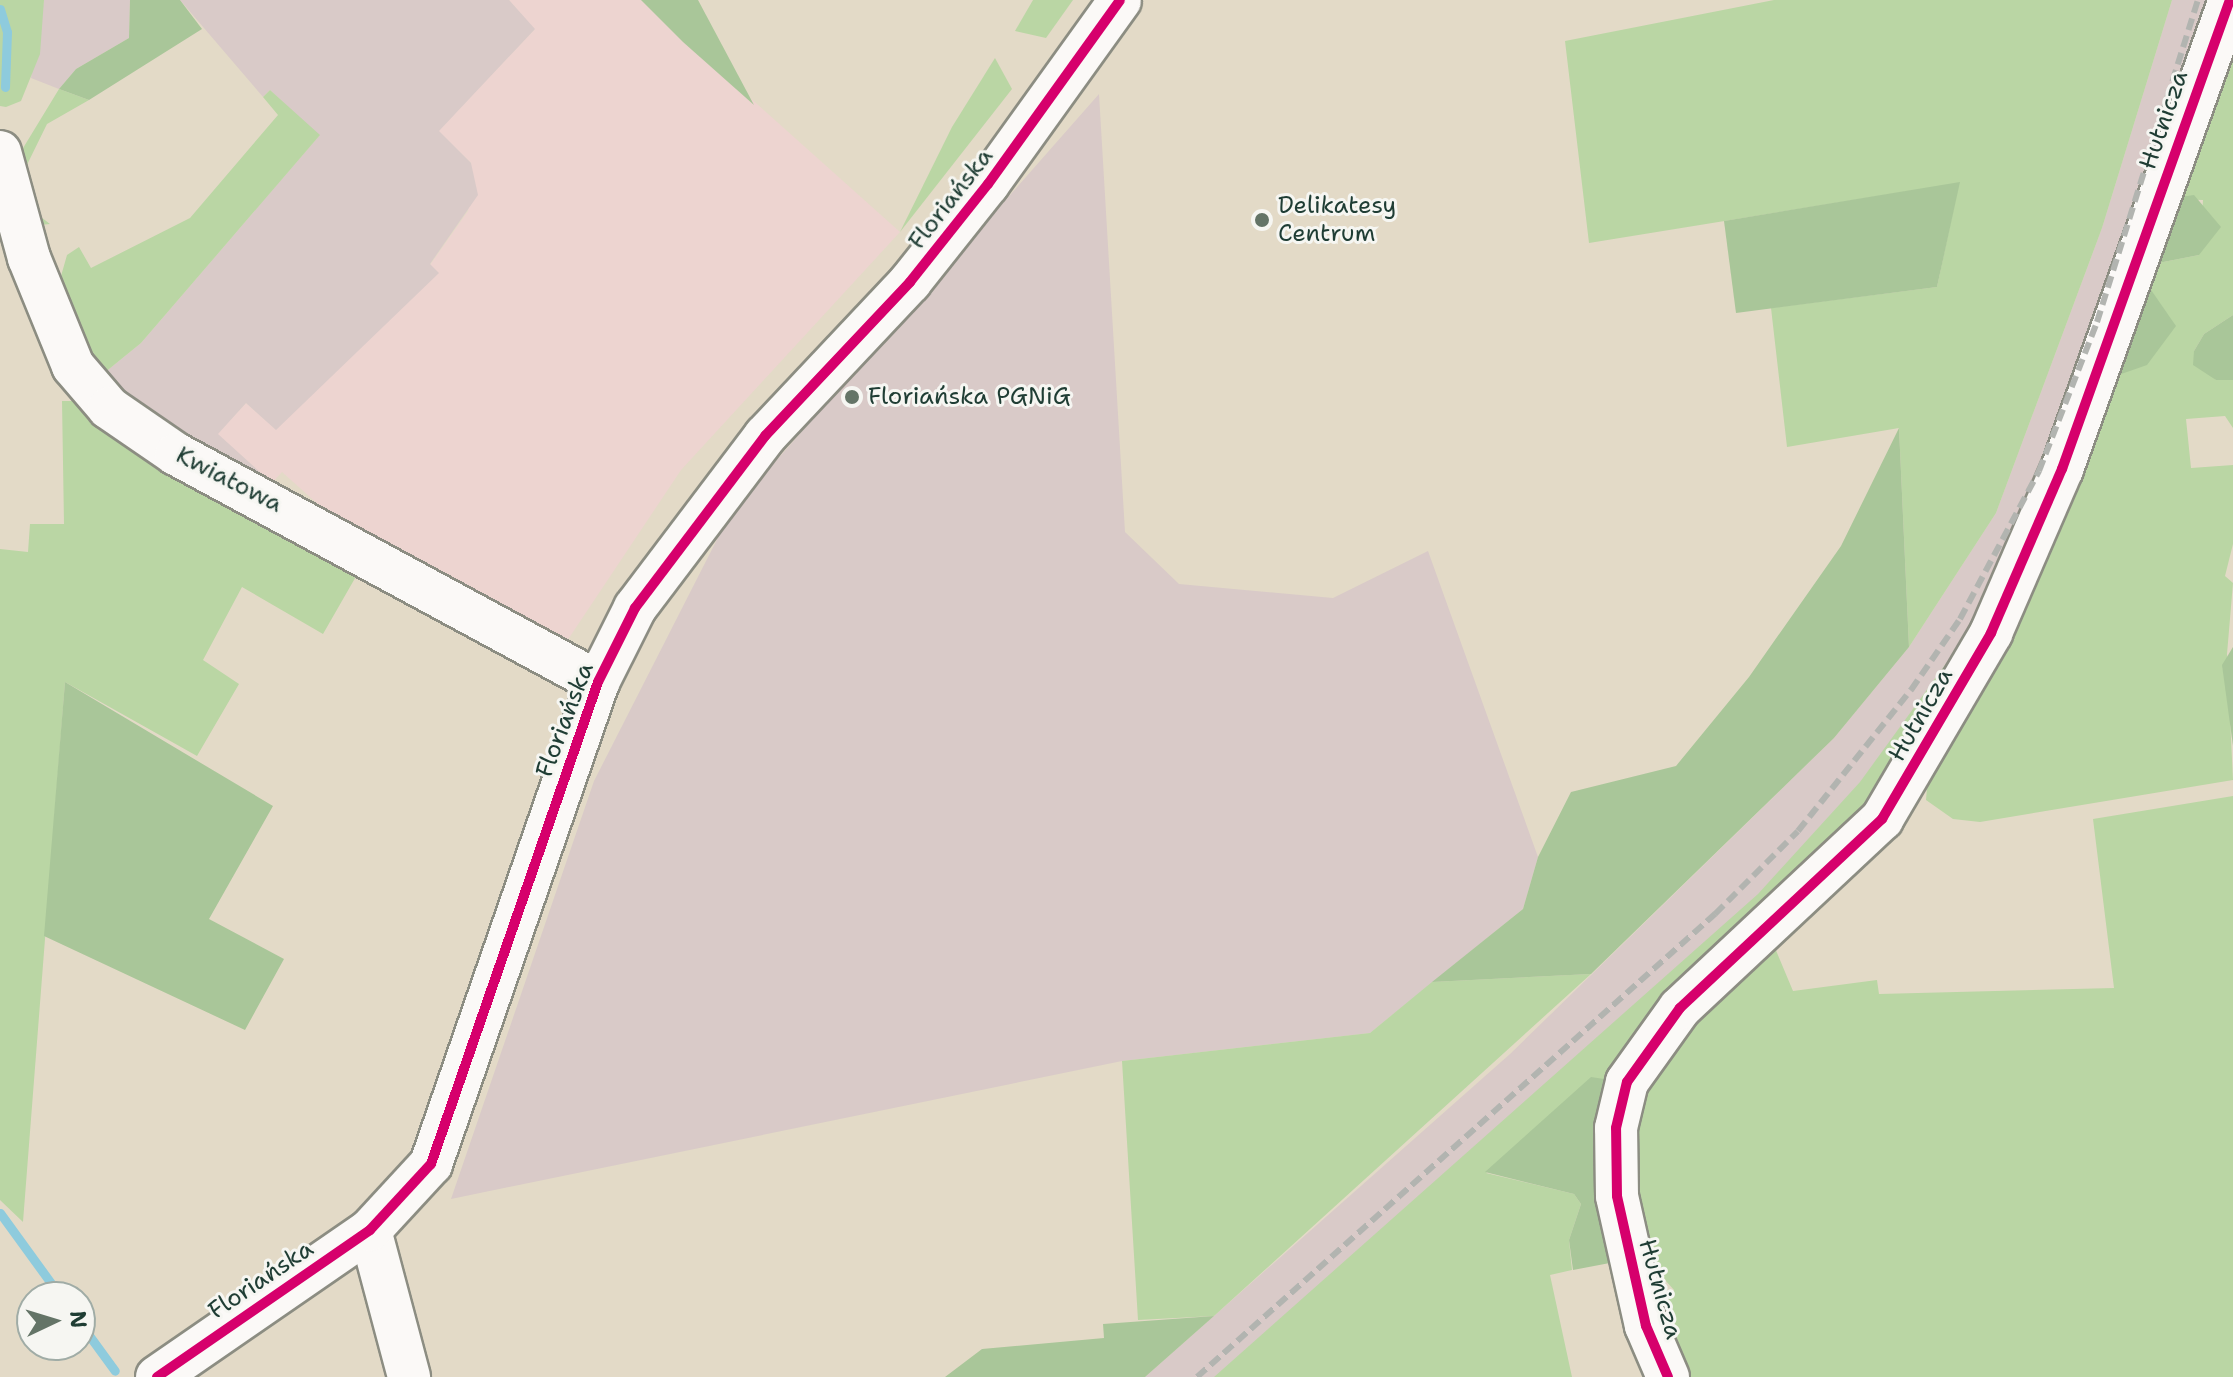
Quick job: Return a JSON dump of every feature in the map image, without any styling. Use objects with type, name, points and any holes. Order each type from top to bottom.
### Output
[{"type":"street","name":"Floriańska","points":[[157,1377],[370,1230],[411,1192],[438,1150],[598,682],[670,554],[765,436],[910,282],[1120,0]]},
{"type":"street","name":"Hutnicza","points":[[1668,1377],[1646,1326],[1617,1196],[1616,1128],[1627,1082],[1680,1008],[1882,819],[1991,633],[2062,469],[2230,0]]},
{"type":"street","name":"Kwiatowa","points":[[0,152],[29,258],[73,366],[109,408],[176,454],[598,682]]},
{"type":"street","points":[[370,1230],[409,1377]]},
{"type":"shaded area","points":[[44,0],[130,0],[129,38],[76,69],[59,89],[31,78]]},
{"type":"shaded area","points":[[180,0],[509,0],[535,29],[439,131],[471,163],[478,195],[430,264],[439,273],[276,430],[246,403],[218,434],[272,483],[153,425],[98,378],[141,343],[319,136],[270,90],[263,97]]},
{"type":"shaded area","points":[[509,0],[641,0],[900,232],[681,470],[563,647],[347,530],[282,472],[272,483],[217,434],[246,403],[276,429],[438,273],[430,265],[468,211],[471,163],[438,131],[534,30]]},
{"type":"shaded area","points":[[2172,0],[2222,0],[2052,481],[1901,760],[1250,1377],[1145,1377],[1510,1054],[1834,738],[1909,647],[1996,513],[2102,228]]},
{"type":"shaded area","points":[[1099,94],[1125,532],[1179,584],[1333,598],[1428,551],[1538,857],[1523,909],[1370,1033],[1122,1061],[451,1199],[594,781],[731,512]]},
{"type":"green space","points":[[0,0],[44,0],[40,54],[21,101],[6,107],[0,106]]},
{"type":"green space","points":[[130,0],[180,0],[202,29],[89,100],[59,89],[76,69],[129,38]]},
{"type":"green space","points":[[641,0],[698,0],[754,105],[683,42]]},
{"type":"green space","points":[[1033,0],[1073,0],[1046,38],[1015,31]]},
{"type":"green space","points":[[1774,0],[2172,0],[2102,228],[1996,513],[1909,647],[1899,428],[1787,447],[1771,308],[1937,287],[1959,183],[1589,243],[1565,41]]},
{"type":"green space","points":[[995,58],[1012,89],[900,232],[952,127]]},
{"type":"green space","points":[[2221,58],[2233,62],[2233,315],[2204,334],[2194,351],[2216,380],[2233,380],[2233,428],[2225,416],[2186,419],[2191,468],[2233,465],[2233,544],[2225,576],[2233,583],[2227,654],[2233,780],[1980,822],[1953,819],[1926,800],[1929,763],[2104,380],[2156,306],[2143,266],[2199,255],[2203,200],[2166,199]]},
{"type":"green space","points":[[59,89],[89,100],[47,124],[21,177],[33,211],[50,224],[30,226],[17,158]]},
{"type":"green space","points":[[270,90],[320,135],[141,343],[98,378],[57,290],[67,255],[79,247],[91,268],[190,218],[278,115],[263,97]]},
{"type":"green space","points":[[1960,182],[1937,287],[1736,313],[1724,221]]},
{"type":"green space","points":[[2194,195],[2221,227],[2199,255],[2143,266],[2166,199]]},
{"type":"green space","points":[[2140,274],[2176,326],[2147,365],[2104,380]]},
{"type":"green space","points":[[2233,315],[2233,380],[2216,380],[2193,365],[2194,351],[2204,334]]},
{"type":"green space","points":[[62,401],[79,401],[362,566],[323,634],[242,587],[203,660],[239,684],[197,756],[65,682],[23,1222],[0,1200],[0,549],[28,552],[30,524],[64,524]]},
{"type":"green space","points":[[1899,428],[1909,647],[1834,738],[1591,974],[1432,982],[1523,909],[1538,857],[1571,792],[1676,766],[1749,677],[1841,546]]},
{"type":"green space","points":[[1963,640],[1882,800],[1663,1013],[1606,1220],[1604,1080],[1486,1173],[1574,1194],[1581,1204],[1569,1240],[1572,1270],[1550,1275],[1572,1377],[1214,1377],[1758,894],[1860,782]]},
{"type":"green space","points":[[2233,647],[2233,746],[2222,665]]},
{"type":"green space","points":[[65,682],[273,806],[209,919],[284,959],[245,1030],[44,936]]},
{"type":"green space","points":[[2233,796],[2233,1377],[1676,1377],[1660,1314],[1674,1290],[1641,1253],[1632,1091],[1770,936],[1793,991],[1877,980],[1879,994],[2114,988],[2093,819]]},
{"type":"green space","points":[[1591,974],[1214,1316],[1138,1320],[1122,1061],[1370,1033],[1432,982]]},
{"type":"green space","points":[[1591,1077],[1604,1079],[1606,1220],[1615,1262],[1573,1270],[1569,1240],[1581,1204],[1574,1194],[1485,1172]]},
{"type":"green space","points":[[1214,1316],[1145,1377],[945,1377],[982,1349],[1104,1338],[1103,1324]]},
{"type":"waterway","points":[[0,9],[7,32],[5,87]]},
{"type":"waterway","points":[[0,1213],[49,1281]]},
{"type":"waterway","points":[[96,1345],[115,1371]]},
{"type":"railway","points":[[1197,1377],[1715,914],[1798,831],[1911,690],[1960,619],[2039,471],[2097,322],[2198,0]]},
{"type":"cycle path","points":[[157,1377],[370,1230],[431,1164],[598,682],[635,608],[765,436],[910,282],[988,184],[1120,0]]},
{"type":"cycle path","points":[[1668,1377],[1646,1326],[1617,1196],[1616,1128],[1627,1082],[1680,1008],[1882,819],[1991,633],[2062,469],[2230,0]]},
{"type":"place","name":"Delikatesy Centrum","points":[[1262,220]]},
{"type":"place","name":"Floriańska PGNiG","points":[[852,397]]}]
